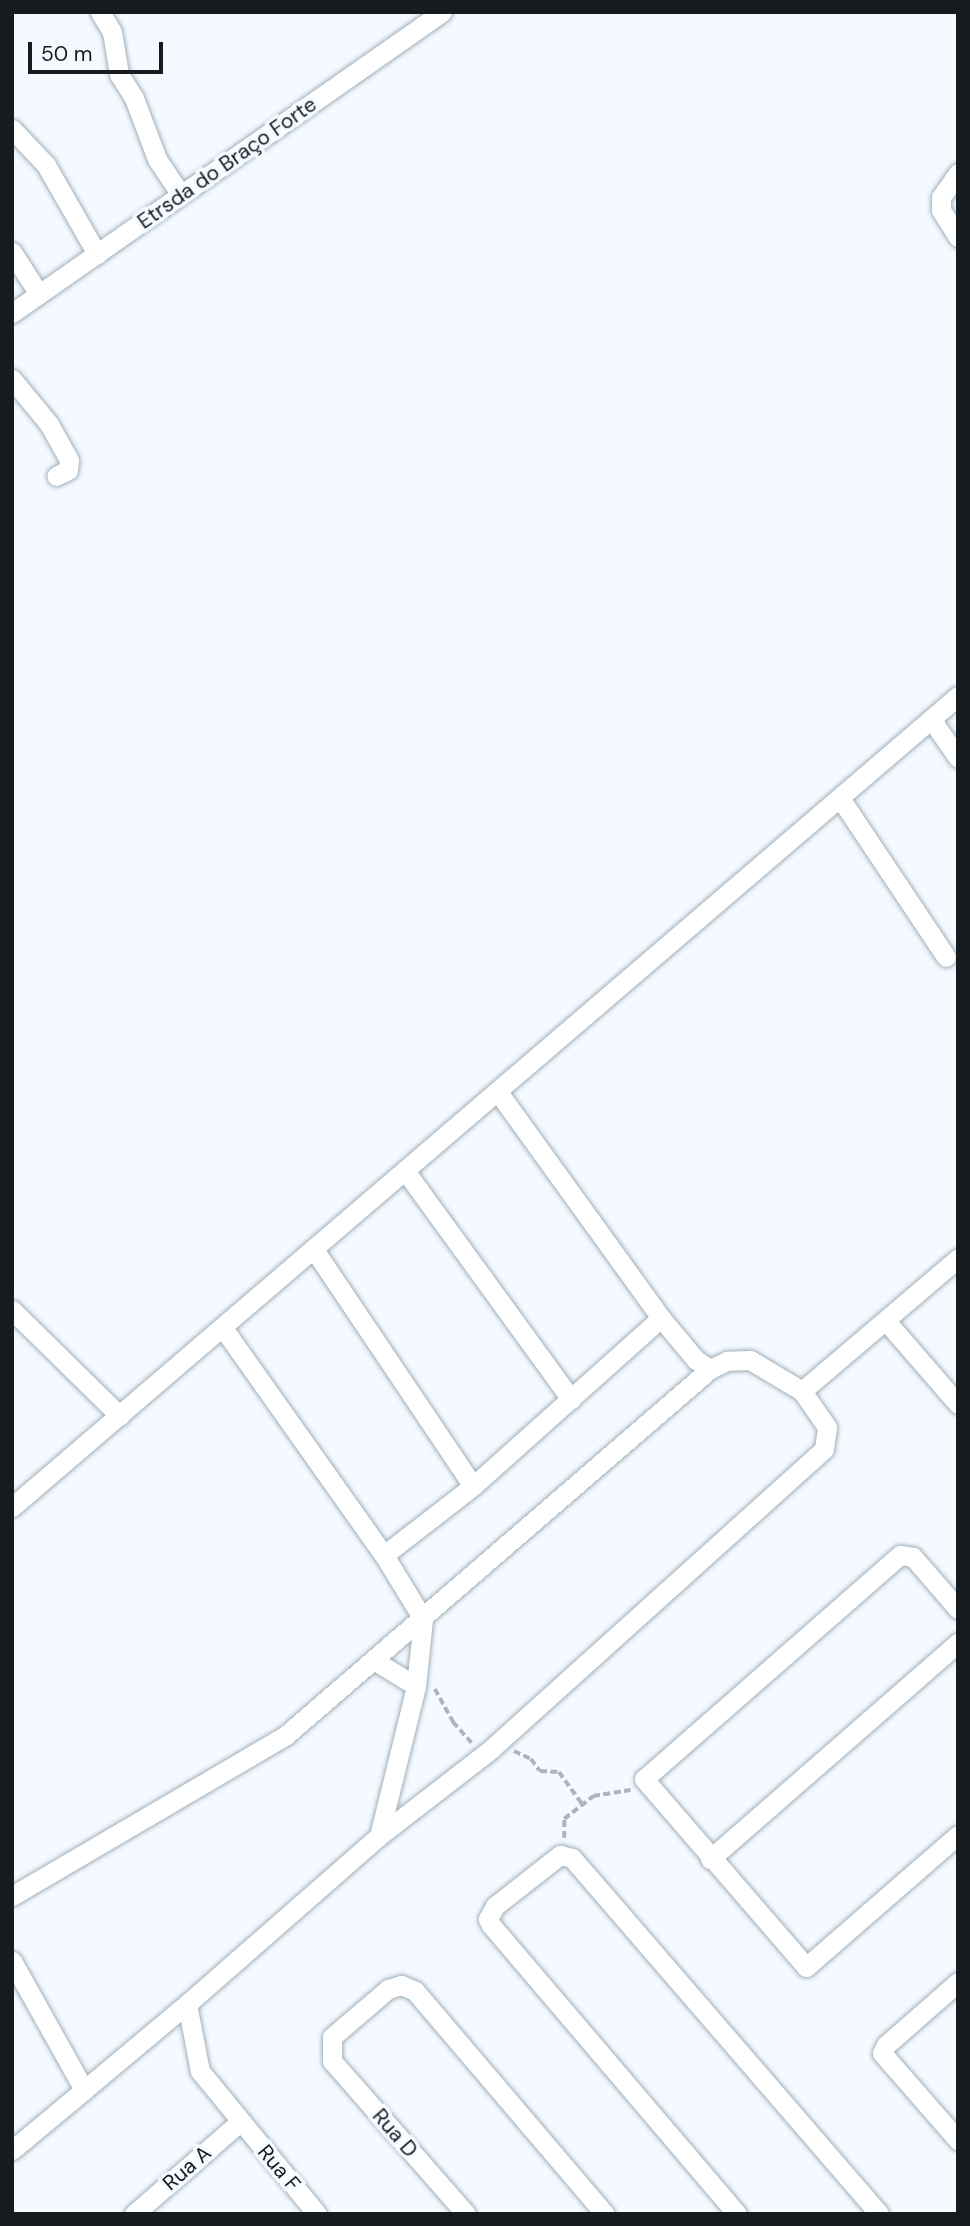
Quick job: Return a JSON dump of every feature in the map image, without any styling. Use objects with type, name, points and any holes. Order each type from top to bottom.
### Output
[{"type":"street","points":[[100,12],[112,32],[119,74],[134,98],[157,159],[181,195]]},
{"type":"street","name":"Etrsda do Braço Forte","points":[[12,313],[442,12]]},
{"type":"street","points":[[12,130],[46,165],[97,254]]},
{"type":"street","points":[[958,173],[941,197],[941,210],[958,237]]},
{"type":"street","points":[[12,252],[39,294]]},
{"type":"street","points":[[12,379],[49,424],[69,460],[68,470],[56,476]]},
{"type":"street","points":[[12,1507],[499,1093],[958,696]]},
{"type":"street","points":[[931,719],[958,758]]},
{"type":"street","points":[[840,798],[946,957]]},
{"type":"street","points":[[499,1093],[662,1318],[696,1360],[710,1369]]},
{"type":"street","points":[[406,1172],[571,1399]]},
{"type":"street","points":[[314,1251],[472,1486]]},
{"type":"street","points":[[802,1391],[958,1258]]},
{"type":"street","points":[[12,1310],[120,1416]]},
{"type":"street","points":[[384,1555],[472,1486],[662,1318]]},
{"type":"street","points":[[886,1321],[958,1404]]},
{"type":"street","points":[[223,1328],[384,1555],[423,1619],[416,1686],[379,1836]]},
{"type":"street","points":[[12,1896],[286,1735],[375,1661],[710,1369],[727,1361],[750,1360],[802,1391],[827,1427],[824,1449],[491,1749],[379,1836],[187,2004],[12,2150]]},
{"type":"street","points":[[958,1609],[913,1557],[904,1553],[896,1557],[648,1771],[644,1779],[647,1787],[806,1967],[958,1835]]},
{"type":"street","points":[[710,1859],[958,1643]]},
{"type":"street","points":[[375,1661],[416,1686]]},
{"type":"street","points":[[737,2214],[488,1919],[495,1906],[565,1854],[879,2214]]},
{"type":"street","points":[[12,1961],[84,2090]]},
{"type":"street","points":[[958,1982],[886,2045],[882,2053],[958,2140]]},
{"type":"street","name":"Rua D","points":[[466,2214],[332,2060],[328,2049],[332,2037],[388,1989],[401,1985],[415,1991],[605,2214]]},
{"type":"street","name":"Rua F","points":[[187,2004],[200,2071],[317,2214]]},
{"type":"street","name":"Rua A","points":[[143,2211],[240,2122]]},
{"type":"path","points":[[565,1854],[564,1819],[593,1796],[647,1787]]}]
